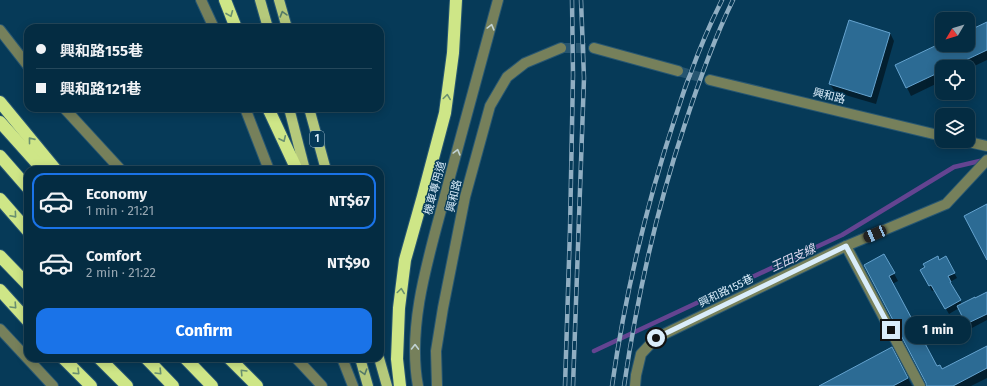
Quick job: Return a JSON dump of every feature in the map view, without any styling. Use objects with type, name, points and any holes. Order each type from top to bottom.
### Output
[{"type":"highway","points":[[225,0],[234,24]]},
{"type":"highway","points":[[400,386],[397,359],[399,308],[405,260],[445,113],[453,53],[456,0]]},
{"type":"highway","points":[[0,102],[53,166]]},
{"type":"highway","points":[[270,112],[295,166]]},
{"type":"highway","points":[[0,122],[39,166]]},
{"type":"highway","points":[[0,156],[24,183]]},
{"type":"highway","points":[[0,199],[24,226]]},
{"type":"highway","points":[[0,256],[24,281]]},
{"type":"highway","points":[[0,290],[24,317]]},
{"type":"highway","points":[[67,362],[92,386]]},
{"type":"highway","points":[[103,362],[127,386]]},
{"type":"highway","points":[[150,362],[173,386]]},
{"type":"highway","points":[[189,362],[212,386]]},
{"type":"highway","points":[[233,362],[257,386]]},
{"type":"main road","points":[[260,0],[267,24]]},
{"type":"main road","points":[[279,0],[285,24]]},
{"type":"main road","name":"1","points":[[290,112],[304,166]]},
{"type":"main road","name":"1","points":[[310,112],[325,166]]},
{"type":"main road","points":[[361,362],[368,386]]},
{"type":"main road","points":[[380,362],[387,386]]},
{"type":"street","points":[[201,0],[212,24]]},
{"type":"street","name":"機車專用道","points":[[418,386],[415,369],[416,334],[420,297],[430,251],[498,0]]},
{"type":"street","points":[[0,30],[24,61]]},
{"type":"street","name":"興和路","points":[[437,386],[436,351],[443,308],[465,197],[490,106],[507,77],[525,63],[561,48]]},
{"type":"street","points":[[594,48],[678,71]]},
{"type":"street","name":"興和路","points":[[710,80],[935,134]]},
{"type":"street","points":[[68,112],[117,166]]},
{"type":"street","points":[[247,112],[267,166]]},
{"type":"street","points":[[975,143],[987,146]]},
{"type":"street","name":"興和路155巷","points":[[635,386],[641,354],[656,338],[846,246],[946,204],[987,160]]},
{"type":"street","points":[[846,246],[920,386]]},
{"type":"street","points":[[0,329],[24,355]]},
{"type":"street","points":[[31,362],[53,386]]},
{"type":"street","points":[[300,362],[322,386]]},
{"type":"street","points":[[344,362],[353,386]]},
{"type":"building","points":[[849,20],[890,33],[871,97],[829,84]]},
{"type":"building","points":[[987,22],[987,50],[966,60],[935,60],[935,74],[906,88],[895,65],[935,46],[935,52],[975,52],[975,28]]},
{"type":"building","points":[[987,204],[987,260],[964,216]]},
{"type":"building","points":[[884,254],[895,273],[889,276],[937,366],[940,365],[942,369],[987,346],[987,368],[953,386],[926,386],[926,383],[864,265]]},
{"type":"building","points":[[938,256],[939,260],[946,256],[955,273],[948,276],[961,300],[945,309],[920,270],[925,267],[923,264]]},
{"type":"building","points":[[987,292],[987,314],[966,324],[957,306]]},
{"type":"building","points":[[892,347],[908,378],[893,386],[819,386]]},
{"type":"waterway","name":"王田支線","points":[[594,351],[842,235],[954,167],[984,160]]},
{"type":"tunnel","points":[[561,48],[594,48]]},
{"type":"tunnel","points":[[678,71],[710,80]]},
{"type":"railway","points":[[565,386],[573,75],[572,0]]},
{"type":"railway","points":[[573,386],[584,78],[581,0]]},
{"type":"railway","points":[[612,386],[630,284],[664,151],[686,86],[705,37],[722,0]]},
{"type":"railway","points":[[624,386],[648,255],[674,159],[700,79],[712,47],[733,0]]},
{"type":"route","points":[[656,338],[846,246],[891,330]]}]
